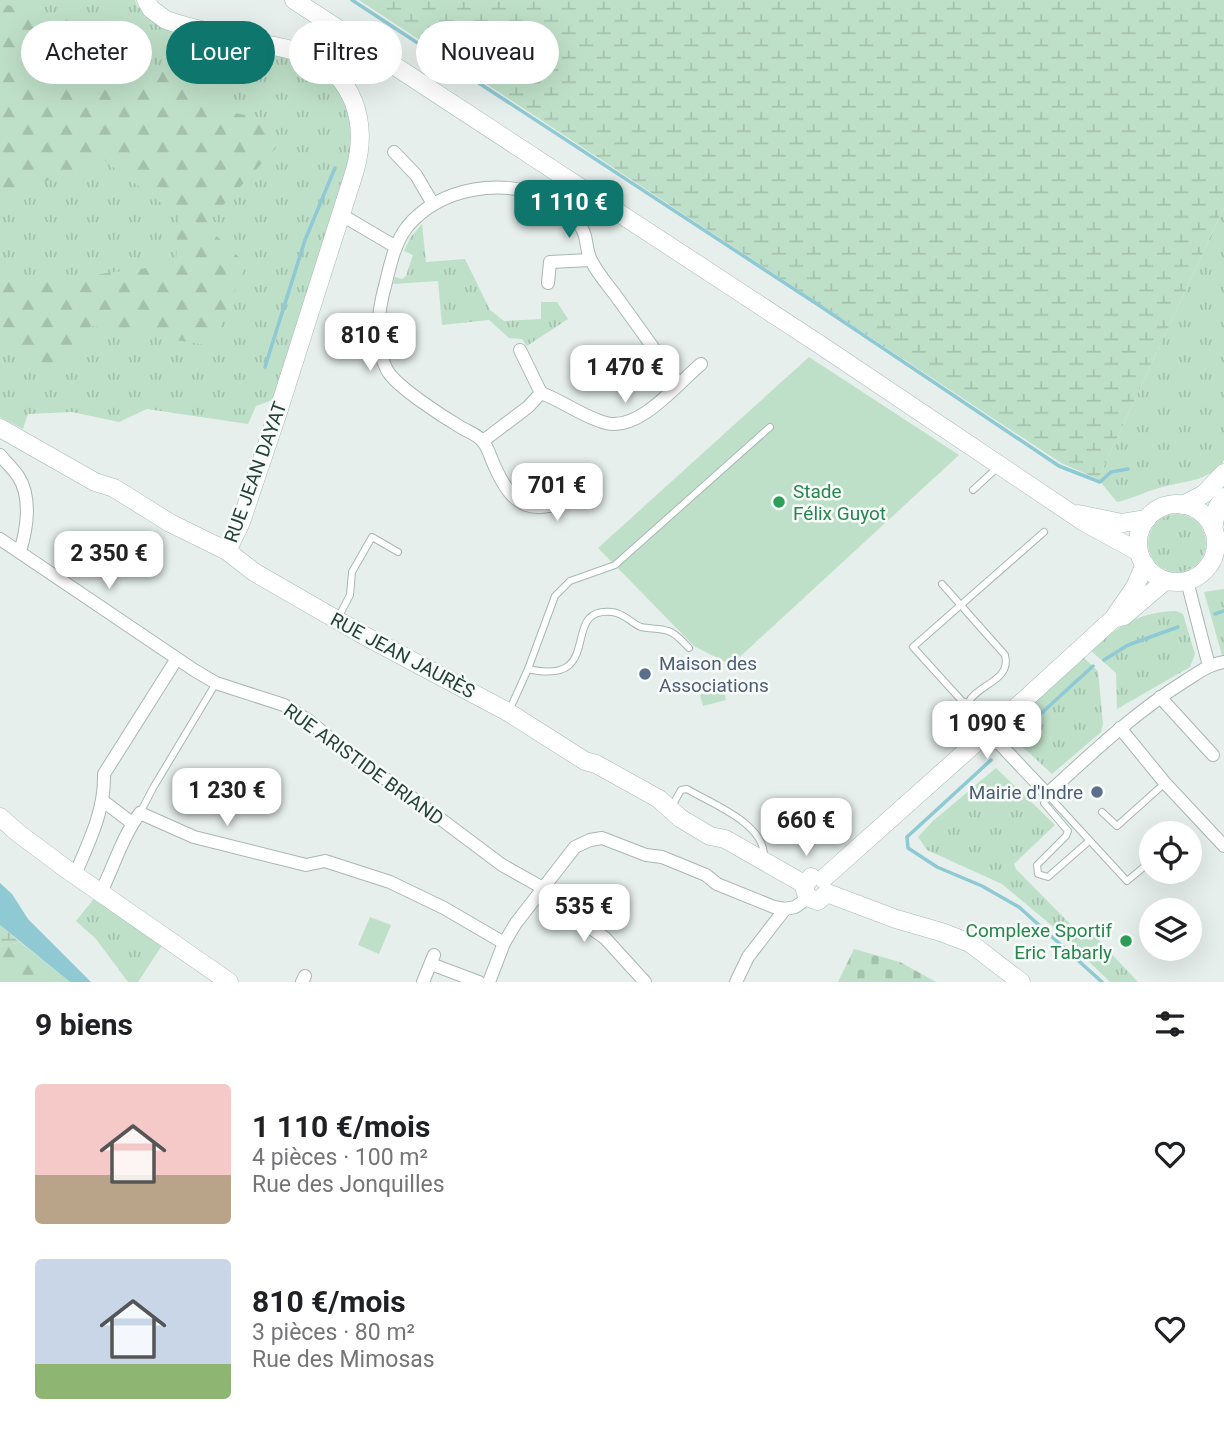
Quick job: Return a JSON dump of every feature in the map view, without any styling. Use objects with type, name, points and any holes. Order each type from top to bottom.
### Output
[{"type":"main road","name":"RUE JEAN DAYAT","points":[[146,0],[159,15],[174,23],[304,54],[327,67],[341,81],[357,110],[361,139],[358,158],[249,498],[227,551]]},
{"type":"main road","points":[[294,0],[1142,558],[1156,576],[1165,580],[1224,570]]},
{"type":"main road","name":"RUE JEAN JAURÈS","points":[[0,428],[95,482],[114,488],[170,523],[227,551],[254,572],[508,712],[585,761],[628,781],[710,836],[725,839],[764,862],[806,891]]},
{"type":"main road","points":[[1074,513],[1122,523],[1147,519],[1167,506],[1183,505],[1204,494],[1224,473]]},
{"type":"main road","points":[[1194,577],[1212,561],[1218,539],[1217,508],[1224,497]]},
{"type":"main road","points":[[1183,505],[1198,511],[1218,539]]},
{"type":"main road","points":[[825,886],[1112,619],[1135,587],[1142,558],[1140,533],[1147,519]]},
{"type":"main road","points":[[1112,619],[1124,616],[1165,580]]},
{"type":"main road","points":[[0,817],[18,834],[229,982]]},
{"type":"main road","points":[[806,891],[811,877],[896,919],[970,943],[1021,982]]},
{"type":"street","points":[[394,152],[416,175],[433,204]]},
{"type":"street","points":[[575,499],[553,506],[531,508],[517,501],[496,471],[483,441],[418,398],[387,372],[379,328],[382,299],[396,247],[407,228],[433,204],[456,194],[480,189],[524,191],[549,199],[570,213],[584,232],[590,260],[678,383]]},
{"type":"street","points":[[340,214],[396,247]]},
{"type":"street","points":[[548,283],[550,262],[590,260]]},
{"type":"street","points":[[520,350],[541,393],[608,424],[632,420],[658,404],[701,364]]},
{"type":"street","points":[[483,441],[528,407],[541,393]]},
{"type":"street","points":[[0,455],[19,477],[24,488],[27,531],[20,551]]},
{"type":"street","name":"RUE ARISTIDE BRIAND","points":[[0,539],[100,604],[176,660],[216,683],[284,705],[502,865],[543,888],[569,913],[605,938],[645,982]]},
{"type":"street","points":[[1194,577],[1209,666]]},
{"type":"street","points":[[75,875],[100,815],[104,774],[176,660]]},
{"type":"street","points":[[990,731],[1047,794],[1120,728],[1160,697],[1209,666],[1224,662]]},
{"type":"street","points":[[1160,697],[1213,755]]},
{"type":"street","points":[[1120,728],[1165,783],[1224,846]]},
{"type":"street","points":[[103,801],[136,818],[194,837],[306,865],[325,861],[390,883],[444,908],[504,943]]},
{"type":"street","points":[[101,892],[122,842],[136,818]]},
{"type":"street","points":[[489,982],[504,943],[543,888],[575,847],[590,840],[602,838],[646,856],[662,857],[706,875],[717,884],[774,907],[795,907],[806,891]]},
{"type":"street","points":[[736,982],[748,957],[785,909]]},
{"type":"street","points":[[423,982],[433,959],[479,982]]},
{"type":"lane","points":[[508,712],[559,590],[570,581],[615,565],[770,427]]},
{"type":"lane","points":[[973,490],[1001,465]]},
{"type":"lane","points":[[990,731],[913,647],[1044,531]]},
{"type":"lane","points":[[337,619],[350,595],[352,572],[372,537],[398,552]]},
{"type":"lane","points":[[942,584],[1005,655],[1007,663],[1004,671],[972,696],[968,704]]},
{"type":"lane","points":[[528,669],[547,674],[560,672],[570,665],[577,656],[580,632],[595,615],[603,612],[621,614],[640,626],[670,631],[689,648]]},
{"type":"lane","points":[[136,818],[216,683]]},
{"type":"lane","points":[[1102,812],[1117,826],[1165,783]]},
{"type":"lane","points":[[671,808],[681,790],[687,789],[698,795],[751,827],[761,840],[764,862]]},
{"type":"lane","points":[[1087,838],[1068,831],[1044,803],[1047,794],[1127,881],[1139,871]]},
{"type":"lane","points":[[1068,831],[1037,865],[1038,874],[1048,877],[1087,838]]},
{"type":"green space","points":[[0,0],[135,0],[137,6],[150,18],[166,22],[166,84],[275,84],[275,51],[289,54],[289,84],[336,84],[340,88],[352,112],[354,152],[275,399],[256,406],[248,424],[147,409],[119,422],[72,412],[28,414],[23,429],[0,417]]},
{"type":"green space","points":[[359,0],[1224,0],[1224,207],[1098,479],[1061,463],[486,84],[559,84],[559,21],[416,21],[416,38],[402,28],[402,21],[391,21]]},
{"type":"green space","points":[[0,4],[87,21],[21,21],[21,84],[152,84],[152,62],[166,72],[166,84],[197,84],[225,111],[270,120],[276,148],[205,225],[246,264],[212,346],[91,326],[51,378],[0,338],[0,280],[40,282],[176,264],[178,216],[104,160],[0,198]]},
{"type":"green space","points":[[1224,207],[1224,460],[1203,477],[1117,502],[1098,479]]},
{"type":"green space","points":[[422,224],[426,262],[465,259],[490,310],[504,321],[541,319],[541,302],[557,302],[568,319],[527,346],[522,339],[509,338],[489,320],[442,325],[438,281],[393,284],[395,277],[402,279],[406,276],[413,255],[404,251],[410,238]]},
{"type":"green space","name":"Stade Félix Guyot","points":[[809,357],[959,455],[731,665],[694,646],[598,548]]},
{"type":"green space","points":[[1177,514],[1193,519],[1201,527],[1206,543],[1201,559],[1193,567],[1177,572],[1161,567],[1153,559],[1148,543],[1153,527],[1161,519]]},
{"type":"green space","points":[[1224,589],[1224,655],[1222,655],[1204,592]]},
{"type":"green space","points":[[1176,611],[1183,614],[1195,654],[1190,667],[1117,709],[1116,673],[1090,650],[1129,622],[1150,614]]},
{"type":"green space","points":[[1084,658],[1098,671],[1103,724],[1101,732],[1052,774],[1011,736],[1019,717]]},
{"type":"green space","points":[[723,688],[726,700],[703,706],[700,695]]},
{"type":"green space","points":[[996,768],[1055,825],[1014,864],[1016,869],[1082,936],[1089,930],[1138,982],[1110,982],[1050,924],[1002,884],[927,850],[918,837]]},
{"type":"green space","points":[[96,896],[163,944],[138,982],[128,982],[96,939],[76,921]]},
{"type":"green space","points":[[370,917],[391,925],[379,954],[358,945]]},
{"type":"green space","points":[[0,925],[20,942],[0,947]]},
{"type":"green space","points":[[20,942],[70,982],[0,982],[0,947]]},
{"type":"green space","points":[[854,949],[900,962],[936,982],[838,982]]},
{"type":"water","points":[[0,883],[12,894],[28,919],[91,982],[70,982],[0,925]]},
{"type":"waterway","points":[[352,0],[1059,466],[1100,482],[1111,472],[1128,469]]},
{"type":"waterway","points":[[265,367],[305,240],[335,168]]},
{"type":"waterway","points":[[1215,614],[1224,611]]},
{"type":"waterway","points":[[1104,660],[1128,645],[1178,627]]},
{"type":"waterway","points":[[1013,739],[1093,666]]},
{"type":"waterway","points":[[991,760],[907,837],[908,848],[937,867],[982,886],[1019,907],[1102,982]]},
{"type":"place","name":"Stade Félix Guyot","points":[[779,502]]},
{"type":"place","name":"Maison des Associations","points":[[645,674]]},
{"type":"place","name":"Mairie d'Indre","points":[[1097,792]]},
{"type":"place","name":"Complexe Sportif Eric Tabarly","points":[[1126,941]]}]
